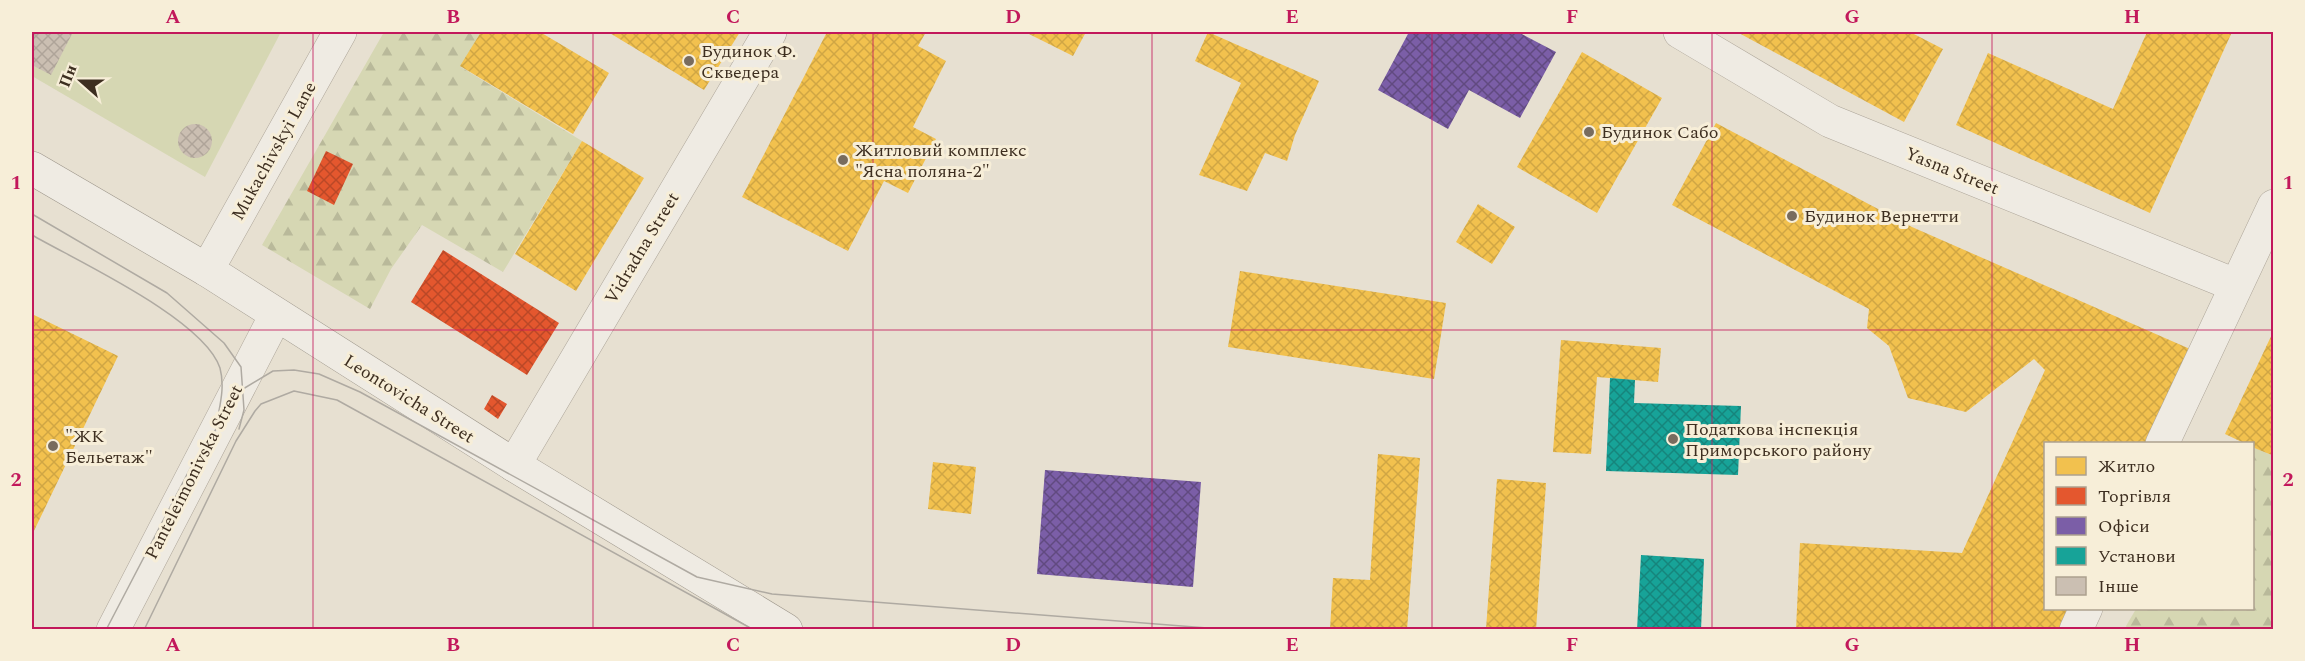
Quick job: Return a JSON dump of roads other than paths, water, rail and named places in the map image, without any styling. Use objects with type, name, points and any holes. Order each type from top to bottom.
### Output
[{"type":"street","name":"Mukachivskyi Lane","points":[[207,270],[340,32]]},
{"type":"street","name":"Vidradna Street","points":[[514,465],[770,32]]},
{"type":"street","name":"Yasna Street","points":[[1680,32],[1830,122],[2235,285]]},
{"type":"street","name":"Leontovicha Street","points":[[32,168],[207,270],[514,465],[787,629]]},
{"type":"street","points":[[2163,442],[2274,206]]},
{"type":"street","name":"Panteleimonivska Street","points":[[113,630],[276,315]]},
{"type":"street","points":[[2076,630],[2086,610]]},
{"type":"tram line","points":[[32,214],[167,293],[224,343],[241,367],[244,410],[239,429]]},
{"type":"tram line","points":[[32,235],[165,311],[190,330],[209,349],[220,368],[222,382],[217,422]]},
{"type":"tram line","points":[[106,630],[192,465],[243,389],[273,371],[294,370],[319,374],[360,392],[697,577],[772,594],[1233,630]]},
{"type":"tram line","points":[[144,630],[236,441],[261,404],[294,391],[337,400],[754,630]]},
{"type":"place","name":"Будинок Ф. Скведера","points":[[689,61]]},
{"type":"place","name":"Будинок Сабо","points":[[1589,132]]},
{"type":"place","name":"Житловий комплекс \"Ясна поляна-2\"","points":[[843,160]]},
{"type":"place","name":"Будинок Вернетти","points":[[1792,216]]},
{"type":"place","name":"Податкова інспекція Приморського району","points":[[1673,439]]},
{"type":"place","name":"\"ЖК Бельетаж\"","points":[[53,446]]}]
